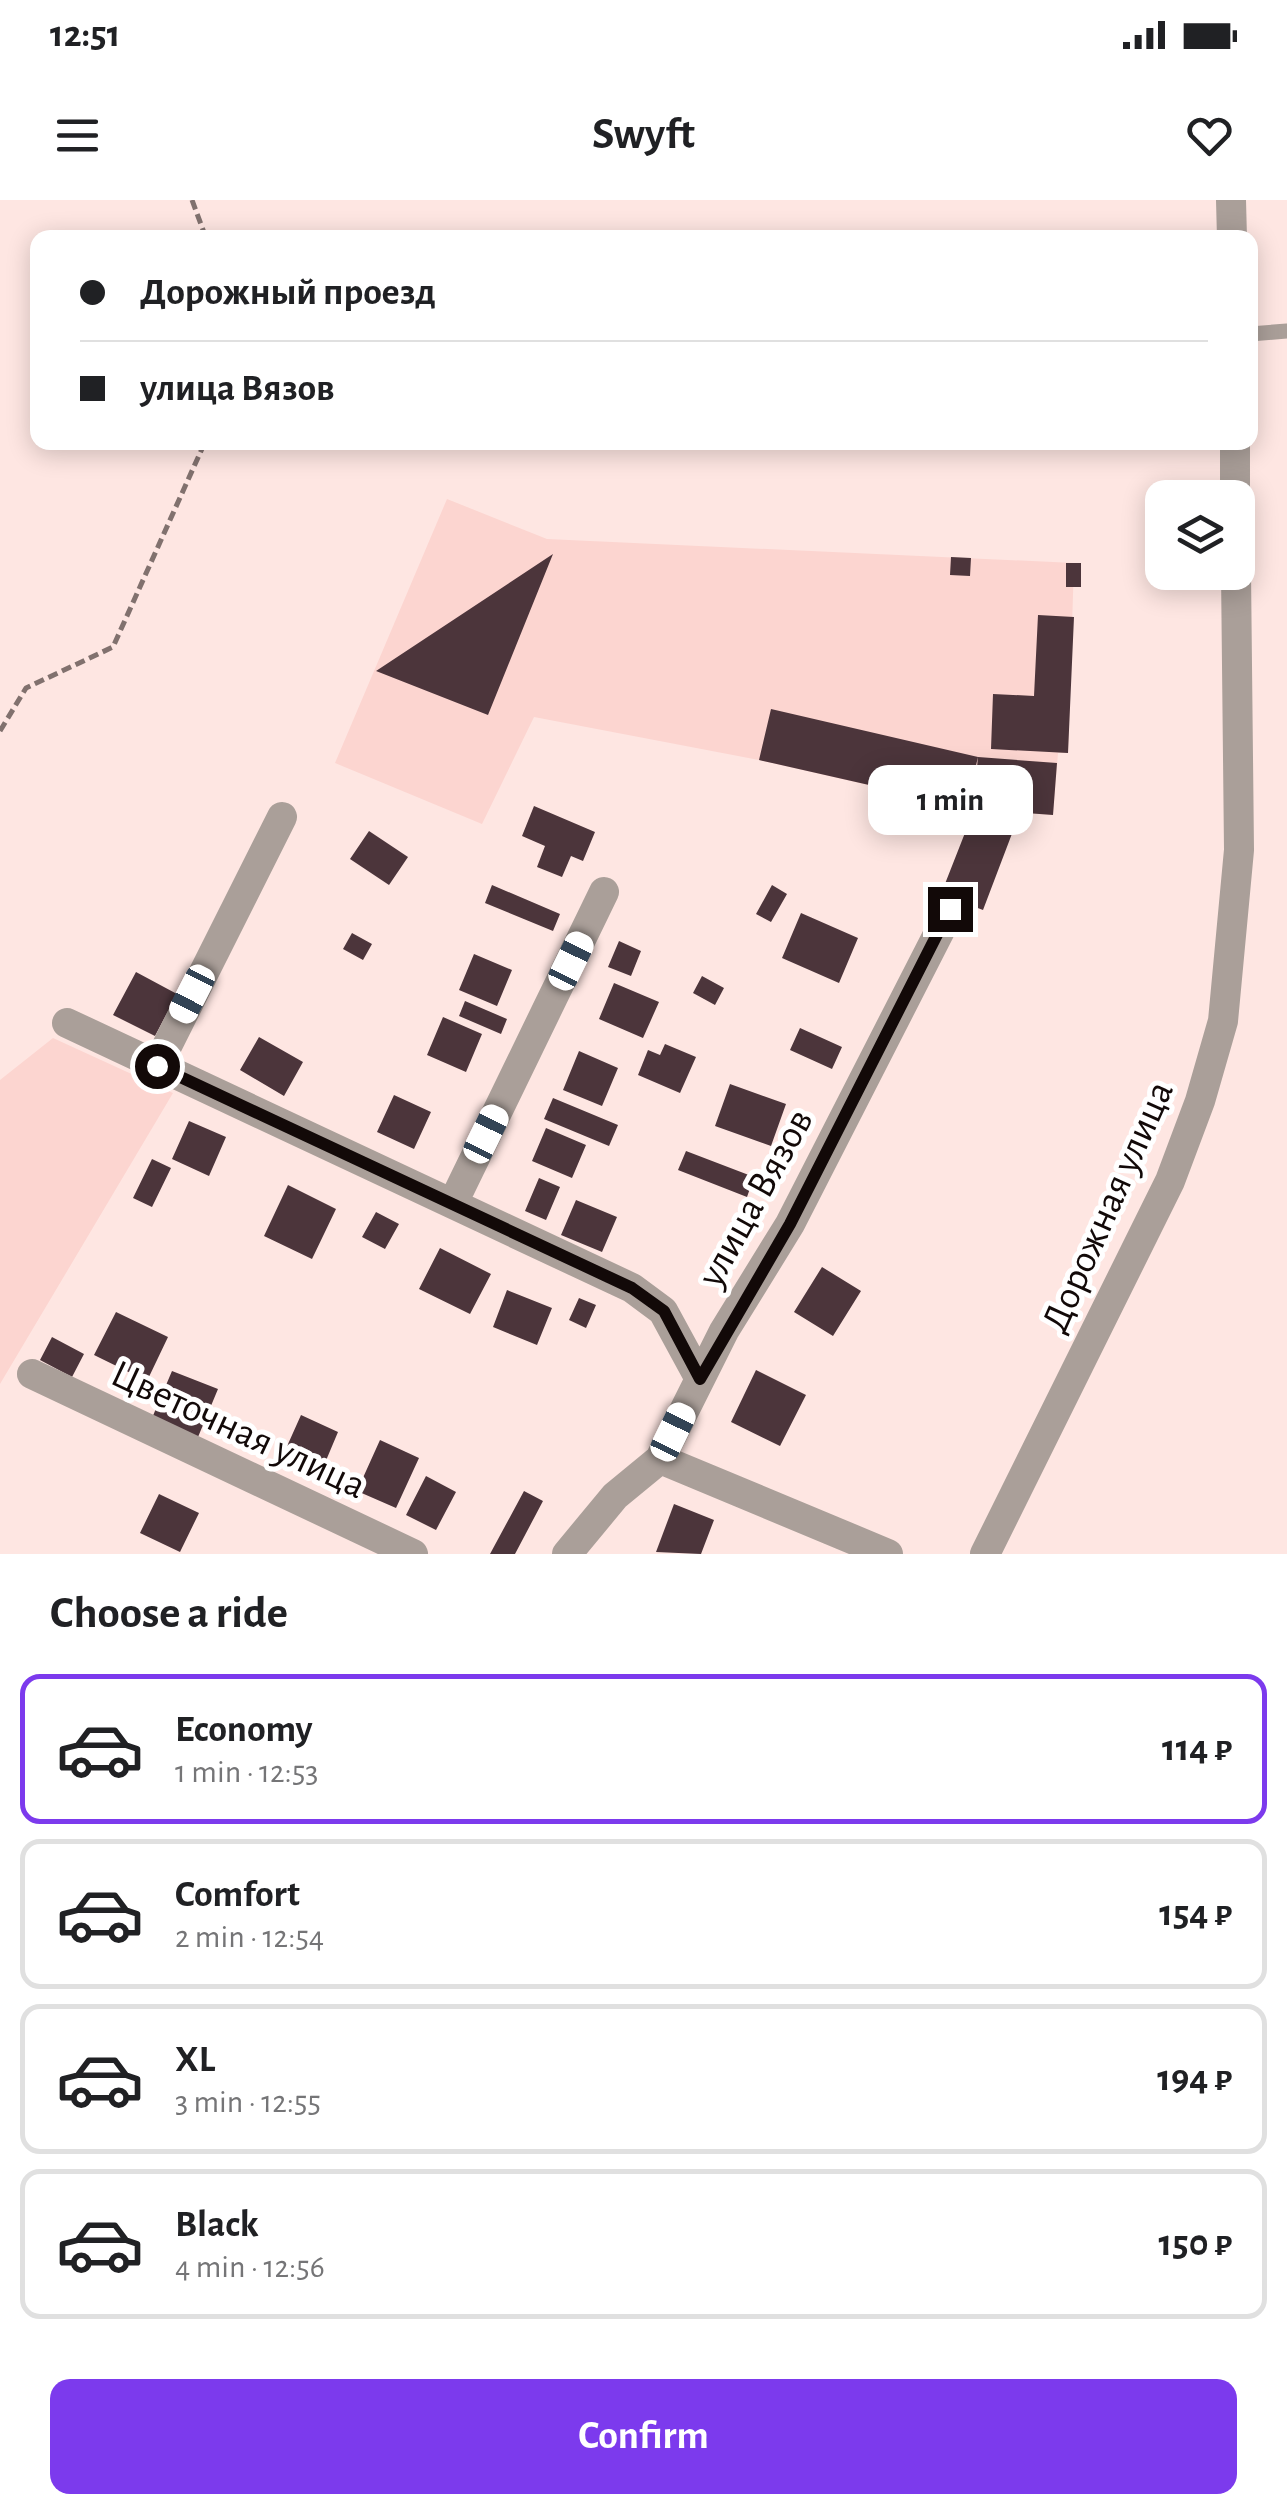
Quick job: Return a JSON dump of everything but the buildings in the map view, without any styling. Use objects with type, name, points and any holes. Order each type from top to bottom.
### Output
[{"type":"street","points":[[1231,200],[1232,230]]},
{"type":"street","points":[[1235,450],[1235,480]]},
{"type":"street","name":"Дорожная улица","points":[[986,1554],[1170,1182],[1200,1101],[1223,1021],[1238,850],[1236,590]]},
{"type":"street","points":[[157,1066],[282,817]]},
{"type":"street","points":[[453,1203],[604,892]]},
{"type":"street","name":"улица Вязов","points":[[567,1554],[615,1496],[660,1459],[700,1379],[790,1224],[950,909]]},
{"type":"street","points":[[66,1024],[632,1288],[664,1311],[700,1379]]},
{"type":"street","name":"Цветочная улица","points":[[32,1374],[413,1554]]},
{"type":"street","points":[[660,1459],[888,1554]]},
{"type":"lane","points":[[1258,333],[1287,331]]},
{"type":"path","points":[[192,200],[203,230]]},
{"type":"path","points":[[0,732],[26,688],[114,647],[201,450]]},
{"type":"shaded area","points":[[447,499],[547,539],[1074,563],[1068,753],[1058,753],[1053,815],[973,809],[759,760],[534,717],[482,824],[335,763]]},
{"type":"shaded area","points":[[53,1038],[173,1093],[0,1384],[0,1080]]},
{"type":"route","points":[[157,1066],[632,1288],[664,1311],[700,1379],[724,1330],[790,1224],[950,909]]}]
